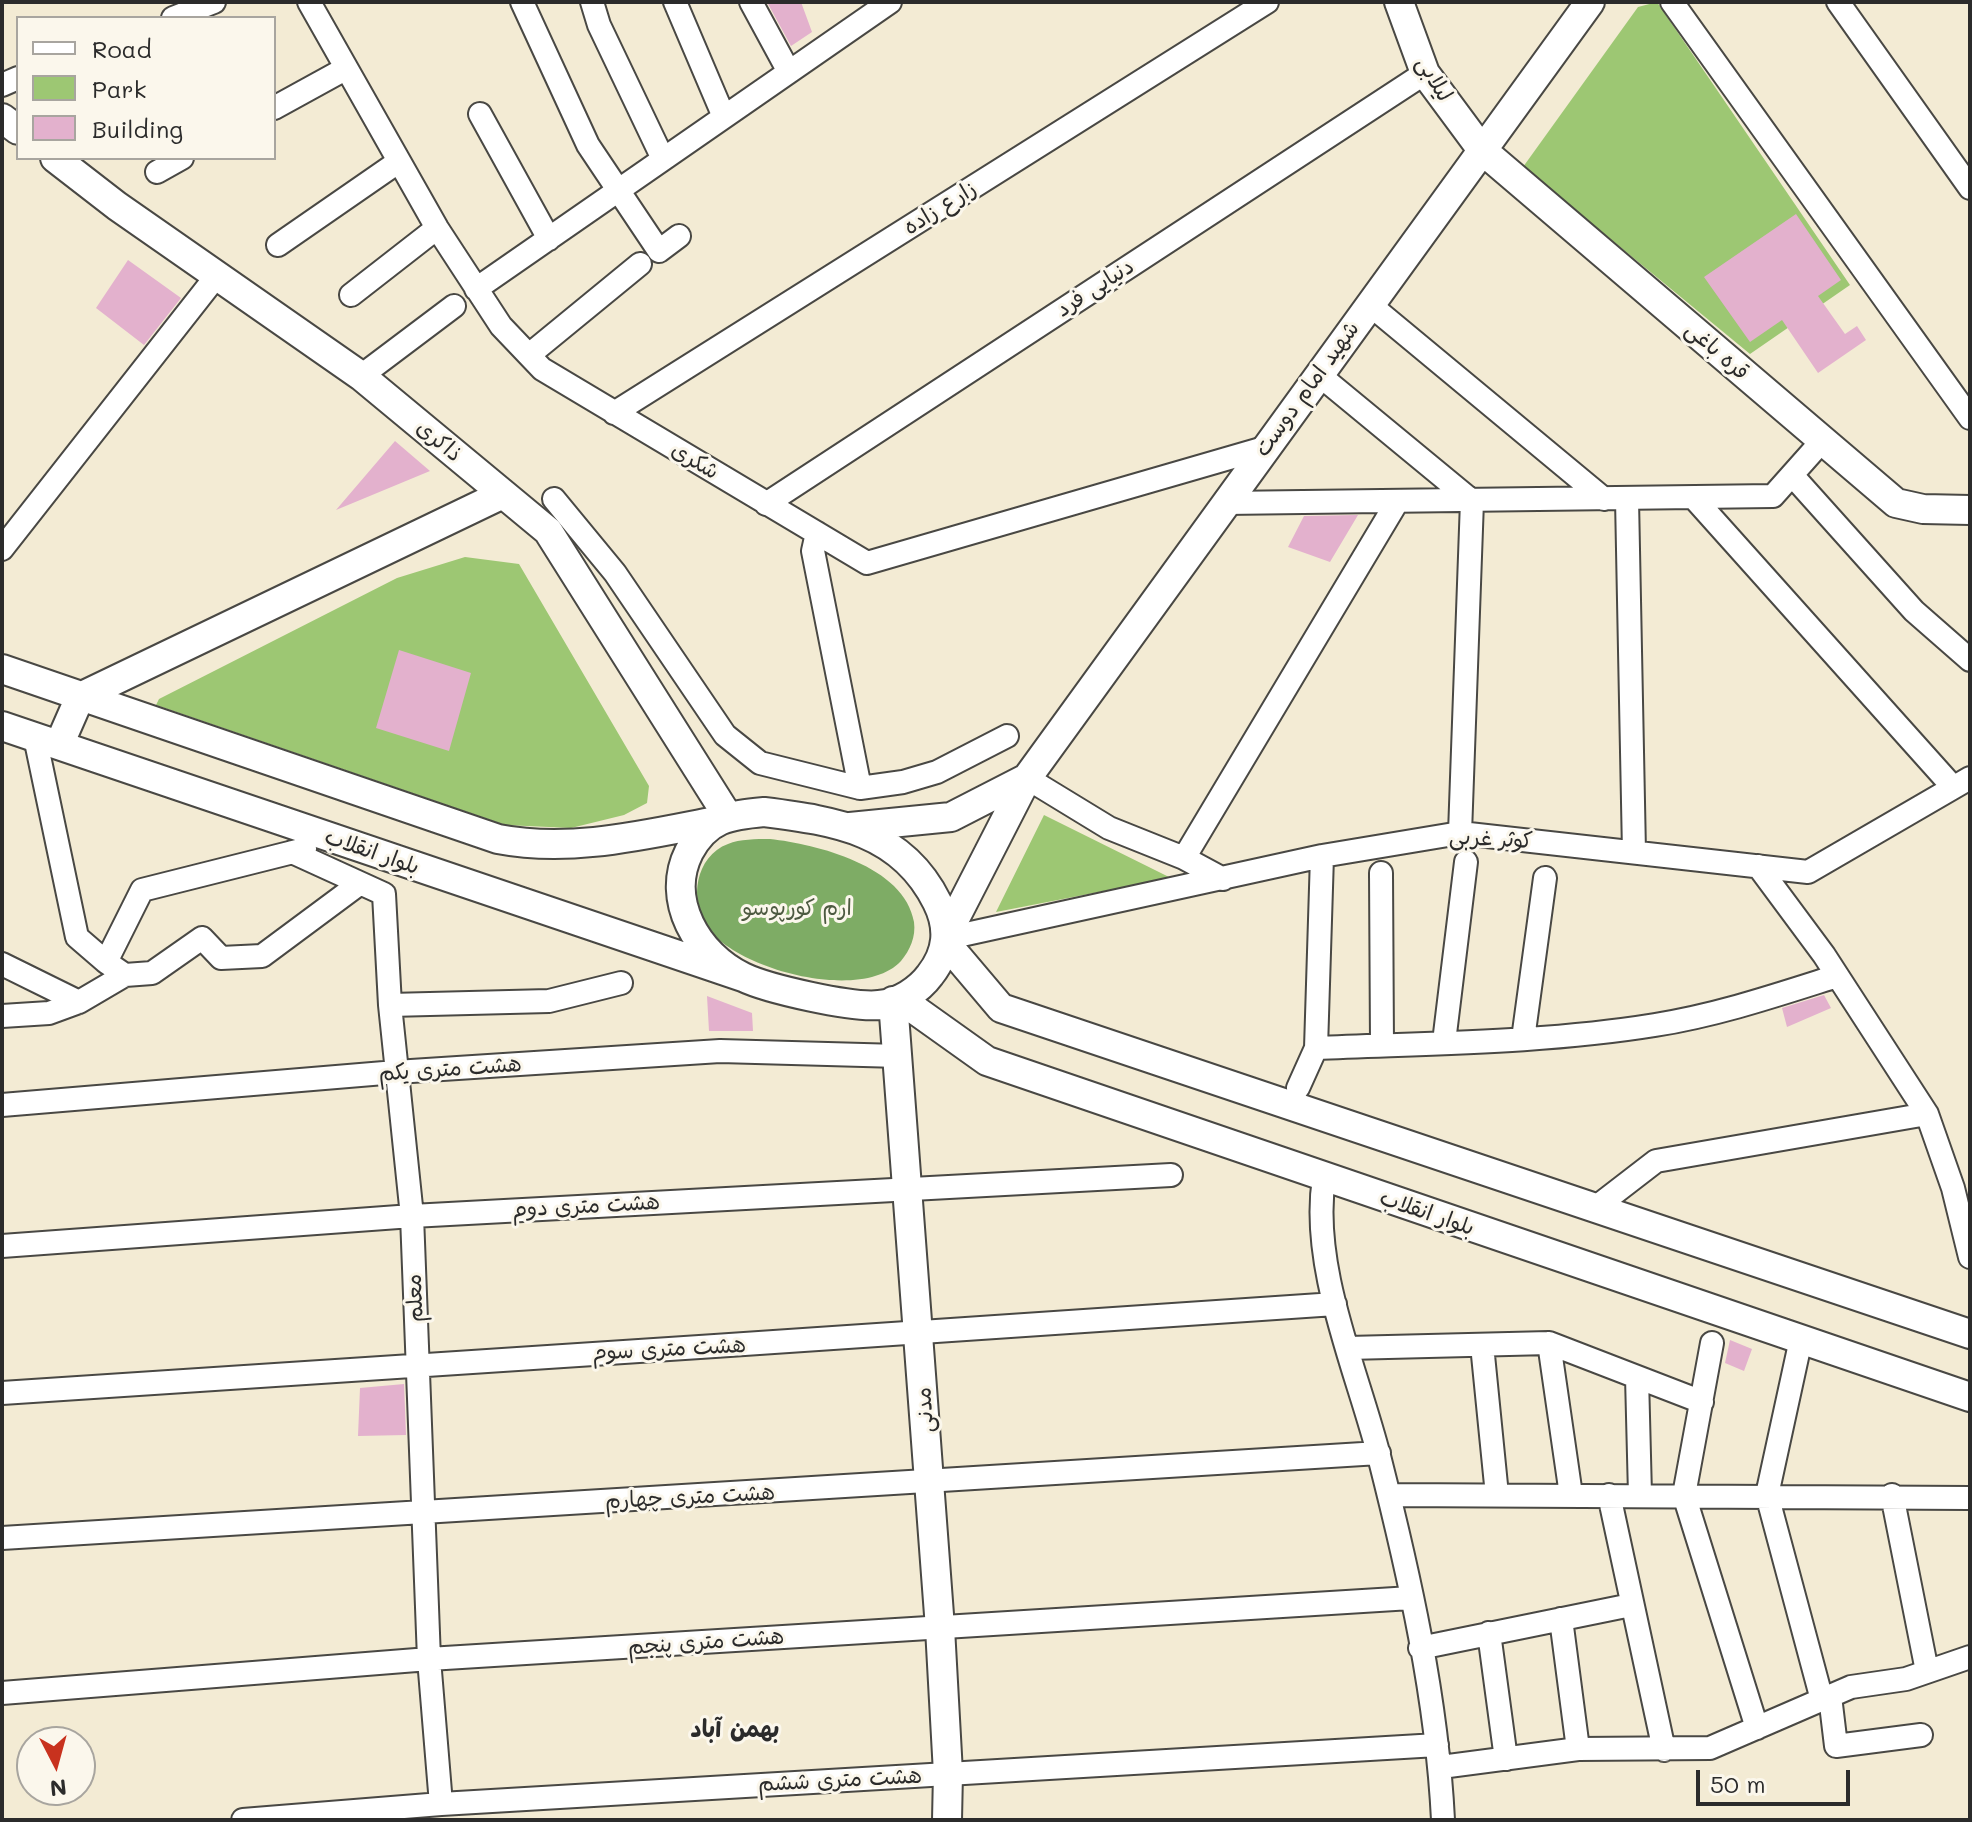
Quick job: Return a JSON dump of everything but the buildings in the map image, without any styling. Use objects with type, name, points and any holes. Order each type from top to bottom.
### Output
[{"type":"main road","name":"لیلابی","points":[[1399,2],[1425,73],[1482,150]]},
{"type":"main road","name":"شهید امام دوست","points":[[947,938],[1027,778],[1590,2]]},
{"type":"main road","name":"قره باغی","points":[[1482,150],[1896,503],[1923,509],[1970,510]]},
{"type":"main road","name":"ذاکری","points":[[58,160],[361,376],[548,531],[721,818]]},
{"type":"main road","points":[[47,741],[80,697],[503,494]]},
{"type":"main road","points":[[2,669],[498,839],[561,846],[628,838],[764,812],[850,827],[951,817],[1027,778]]},
{"type":"main road","name":"بلوار انقلاب","points":[[2,726],[743,977]]},
{"type":"main road","points":[[721,818],[691,848],[682,869],[680,895],[686,920],[707,949],[743,977],[856,1004],[897,1000],[922,986],[938,965],[947,938]]},
{"type":"main road","points":[[850,827],[903,854],[927,881],[940,908],[947,938],[1001,1008],[1970,1334]]},
{"type":"main road","name":"بلوار انقلاب","points":[[897,1000],[987,1061],[1970,1397]]},
{"type":"main road","name":"مدنی","points":[[897,1000],[940,1628],[948,1773],[947,1820]]},
{"type":"street","points":[[178,16],[214,2]]},
{"type":"street","name":"شکری","points":[[309,2],[437,228],[501,326],[542,369],[867,563],[1264,448]]},
{"type":"street","points":[[522,2],[588,145],[618,190],[659,251],[679,236]]},
{"type":"street","points":[[592,2],[663,159]]},
{"type":"street","points":[[675,2],[724,117]]},
{"type":"street","points":[[751,2],[789,72]]},
{"type":"street","points":[[476,289],[890,2]]},
{"type":"street","name":"زارع زاده","points":[[614,413],[1267,2]]},
{"type":"street","points":[[1672,2],[1970,418]]},
{"type":"street","points":[[1838,2],[1970,188]]},
{"type":"street","points":[[276,107],[345,69]]},
{"type":"street","name":"دنیایی فرد","points":[[766,504],[1425,73]]},
{"type":"street","points":[[480,114],[549,239]]},
{"type":"street","points":[[157,172],[178,160]]},
{"type":"street","points":[[278,245],[398,162]]},
{"type":"street","points":[[351,295],[437,228]]},
{"type":"street","points":[[529,355],[640,264]]},
{"type":"street","points":[[2,549],[218,274]]},
{"type":"street","points":[[1369,304],[1604,499]]},
{"type":"street","points":[[361,376],[454,306]]},
{"type":"street","points":[[1318,374],[1472,501]]},
{"type":"street","points":[[1225,503],[1773,496],[1822,441]]},
{"type":"street","points":[[1792,475],[1914,611],[1970,660]]},
{"type":"street","points":[[1694,498],[1961,782]]},
{"type":"street","points":[[554,499],[615,573],[725,735],[760,763],[860,788],[903,782],[937,772],[1007,736]]},
{"type":"street","points":[[1627,499],[1634,852]]},
{"type":"street","points":[[1460,833],[1472,501]]},
{"type":"street","points":[[1184,858],[1397,502]]},
{"type":"street","points":[[817,533],[813,551],[860,788]]},
{"type":"street","points":[[47,741],[77,937],[125,975]]},
{"type":"street","points":[[1027,778],[1109,828],[1184,858],[1223,879]]},
{"type":"street","name":"کوثر غربی","points":[[947,938],[1322,856],[1460,833],[1808,872],[1961,782]]},
{"type":"street","points":[[106,962],[142,890],[339,841]]},
{"type":"street","name":"معلم","points":[[292,852],[384,894],[390,1005],[412,1216],[429,1659],[441,1804]]},
{"type":"street","points":[[1298,1088],[1316,1048],[1322,856]]},
{"type":"street","points":[[1444,1042],[1466,862]]},
{"type":"street","points":[[1758,866],[1837,976],[1927,1114],[1953,1188],[1970,1257]]},
{"type":"street","points":[[1381,873],[1382,1045]]},
{"type":"street","points":[[1523,1039],[1545,878]]},
{"type":"street","points":[[2,1016],[49,1013],[79,1002],[125,975],[152,973],[202,938],[221,958],[262,956],[359,884]]},
{"type":"street","points":[[2,964],[79,1002]]},
{"type":"street","points":[[1316,1048],[1523,1039],[1653,1025],[1711,1014],[1837,976]]},
{"type":"street","points":[[390,1005],[549,1001],[621,983]]},
{"type":"street","name":"هشت متری یکم","points":[[2,1105],[396,1072],[720,1051],[899,1056]]},
{"type":"street","points":[[1595,1208],[1656,1161],[1927,1114]]},
{"type":"street","name":"هشت متری دوم","points":[[2,1246],[412,1216],[909,1186],[1171,1175]]},
{"type":"street","points":[[1324,1178],[1319,1208],[1335,1304],[1379,1453],[1411,1598],[1439,1756],[1443,1820]]},
{"type":"street","name":"هشت متری سوم","points":[[2,1393],[417,1363],[920,1335],[1335,1304]]},
{"type":"street","points":[[1801,1339],[1767,1495],[1826,1698],[1836,1746],[1921,1735]]},
{"type":"street","points":[[1348,1348],[1549,1343],[1702,1402]]},
{"type":"street","points":[[1549,1343],[1571,1495]]},
{"type":"street","points":[[1712,1343],[1684,1495],[1757,1728]]},
{"type":"street","points":[[1482,1345],[1497,1495]]},
{"type":"street","points":[[1637,1377],[1640,1495]]},
{"type":"street","name":"هشت متری چهارم","points":[[2,1538],[1379,1453]]},
{"type":"street","points":[[1389,1495],[1892,1495],[1970,1498]]},
{"type":"street","points":[[1609,1495],[1664,1750]]},
{"type":"street","points":[[1892,1495],[1927,1671]]},
{"type":"street","name":"هشت متری پنجم","points":[[2,1693],[429,1659],[1411,1598]]},
{"type":"street","points":[[1420,1648],[1631,1605]]},
{"type":"street","points":[[1561,1619],[1578,1749]]},
{"type":"street","points":[[1489,1633],[1506,1759]]},
{"type":"street","name":"هشت متری ششم","points":[[243,1820],[441,1804],[948,1773],[1439,1756],[1506,1759],[1578,1749],[1710,1748],[1851,1687],[1906,1679],[1970,1657]]},
{"type":"green space","points":[[1657,2],[1850,285],[1750,354],[1523,167],[1638,7]]},
{"type":"green space","points":[[465,557],[519,564],[649,786],[647,803],[624,815],[571,828],[505,825],[156,705],[159,699],[397,578]]},
{"type":"green space","points":[[1044,815],[1171,878],[996,912]]},
{"type":"green space","name":"ارم کورپوسو","points":[[770,839],[811,846],[856,861],[894,886],[907,903],[914,922],[912,943],[901,961],[883,973],[858,979],[830,980],[771,968],[722,943],[707,927],[698,905],[698,880],[702,869],[708,858],[728,844]]},
{"type":"district","name":"بهمن آباد","points":[[735,1730]]}]
